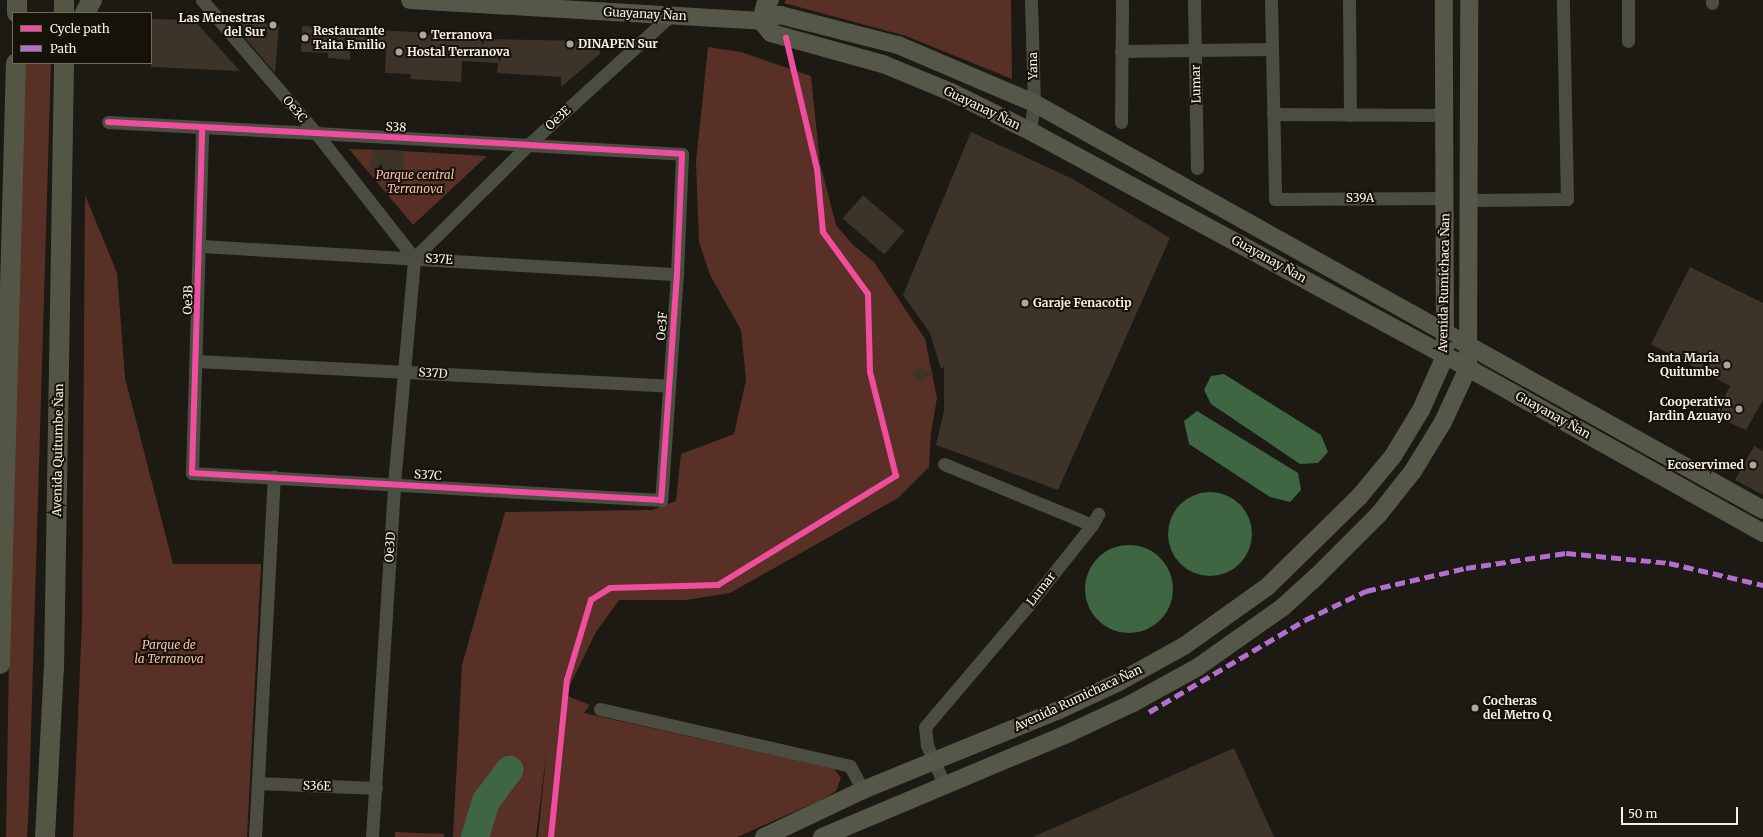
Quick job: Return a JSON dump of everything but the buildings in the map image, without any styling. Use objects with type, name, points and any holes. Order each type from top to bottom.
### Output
[{"type":"main road","points":[[17,0],[17,12]]},
{"type":"main road","points":[[64,0],[64,12]]},
{"type":"main road","points":[[86,12],[92,0]]},
{"type":"main road","name":"Guayanay Ñan","points":[[410,0],[477,2],[761,21],[780,15],[898,45],[1034,103],[1446,332],[1469,348],[1763,510]]},
{"type":"main road","points":[[761,21],[765,5],[770,0]]},
{"type":"main road","name":"Avenida Rumichaca Ñan","points":[[764,837],[863,790],[1119,682],[1184,646],[1267,587],[1335,522],[1393,456],[1421,410],[1445,356],[1444,0]]},
{"type":"main road","name":"Avenida Rumichaca Ñan","points":[[822,837],[1131,704],[1198,668],[1283,607],[1344,550],[1413,470],[1443,422],[1468,368],[1469,0]]},
{"type":"main road","name":"Guayanay Ñan","points":[[761,21],[771,33],[883,64],[951,92],[1030,131],[1196,219],[1468,368],[1763,533]]},
{"type":"main road","points":[[0,664],[16,64]]},
{"type":"main road","name":"Avenida Quitumbe Ñan","points":[[45,837],[54,668],[65,66]]},
{"type":"main road","points":[[1196,219],[1207,199]]},
{"type":"street","name":"Oe3C","points":[[202,0],[316,133],[414,258]]},
{"type":"street","name":"Yana","points":[[1030,131],[1034,103],[1031,0]]},
{"type":"street","points":[[1121,122],[1122,0]]},
{"type":"street","name":"Lumar","points":[[1194,0],[1197,168]]},
{"type":"street","points":[[1271,0],[1273,114],[1444,115]]},
{"type":"street","points":[[1349,0],[1350,115]]},
{"type":"street","points":[[1469,200],[1567,199],[1563,0]]},
{"type":"street","points":[[1628,0],[1628,41]]},
{"type":"street","name":"Oe3E","points":[[414,258],[528,145],[671,15]]},
{"type":"street","points":[[1121,51],[1195,48],[1272,49]]},
{"type":"street","name":"S39A","points":[[1273,114],[1275,199],[1445,198]]},
{"type":"street","name":"S38","points":[[108,122],[682,154]]},
{"type":"street","name":"Oe3B","points":[[192,473],[201,246],[202,127]]},
{"type":"street","name":"Oe3F","points":[[661,500],[677,274],[682,154]]},
{"type":"street","name":"S37E","points":[[201,246],[677,274]]},
{"type":"street","name":"Oe3D","points":[[372,837],[394,484],[414,258]]},
{"type":"street","name":"S37D","points":[[197,361],[669,386]]},
{"type":"street","name":"Lumar","points":[[944,464],[1095,520],[1026,608],[925,727],[924,738],[944,784]]},
{"type":"street","name":"S37C","points":[[192,473],[661,500]]},
{"type":"street","points":[[256,837],[274,478]]},
{"type":"street","points":[[600,709],[850,766],[863,790]]},
{"type":"street","name":"S36E","points":[[258,783],[376,788]]},
{"type":"green space","points":[[786,0],[1011,0],[1012,79],[906,36],[784,3]]},
{"type":"green space","points":[[708,47],[741,52],[811,76],[820,163],[836,225],[852,244],[874,262],[925,339],[937,398],[931,433],[929,467],[898,498],[730,593],[686,600],[619,600],[596,632],[565,695],[590,705],[584,713],[834,769],[841,778],[836,791],[821,800],[737,837],[538,837],[547,747],[536,837],[453,837],[462,665],[505,512],[652,510],[676,501],[681,454],[734,434],[746,380],[741,330],[710,275],[699,242],[696,162]]},
{"type":"green space","points":[[19,64],[51,64],[27,837],[6,837]]},
{"type":"green space","name":"Parque central Terranova","points":[[349,149],[387,150],[487,156],[413,225]]},
{"type":"green space","name":"Parque de la Terranova","points":[[85,195],[117,273],[125,378],[173,564],[261,564],[247,837],[73,837],[82,620]]},
{"type":"green space","points":[[395,832],[444,834],[444,837],[395,837]]},
{"type":"shaded area","points":[[1224,374],[1321,435],[1328,452],[1318,463],[1300,464],[1211,404],[1204,390],[1211,376]]},
{"type":"shaded area","points":[[1197,411],[1298,473],[1301,490],[1290,502],[1270,497],[1189,444],[1184,421]]},
{"type":"shaded area","points":[[1210,492],[1226,495],[1240,504],[1249,518],[1252,534],[1249,550],[1240,564],[1226,573],[1210,576],[1194,573],[1180,564],[1171,550],[1168,534],[1171,518],[1180,504],[1194,495]]},
{"type":"shaded area","points":[[1129,545],[1146,548],[1160,558],[1170,572],[1173,589],[1170,606],[1160,620],[1146,630],[1129,633],[1112,630],[1098,620],[1088,606],[1085,589],[1088,572],[1098,558],[1112,548]]},
{"type":"waterway","points":[[475,837],[486,801],[509,770]]},
{"type":"marked path","points":[[1149,712],[1305,620],[1366,591],[1466,568],[1566,553],[1669,563],[1763,585]]},
{"type":"cycle path","points":[[551,837],[567,680],[591,600],[610,588],[718,585],[896,476],[870,372],[868,294],[823,232],[817,169],[786,38]]},
{"type":"cycle path","points":[[108,122],[316,133],[682,154],[677,274],[661,500],[192,473],[202,127]]},
{"type":"place","name":"Las Menestras del Sur","points":[[273,25]]},
{"type":"place","name":"Terranova","points":[[423,35]]},
{"type":"place","name":"Restaurante Taita Emilio","points":[[305,38]]},
{"type":"place","name":"DINAPEN Sur","points":[[570,44]]},
{"type":"place","name":"Hostal Terranova","points":[[399,52]]},
{"type":"place","name":"Garaje Fenacotip","points":[[1025,303]]},
{"type":"place","name":"Santa Maria Quitumbe","points":[[1727,365]]},
{"type":"place","name":"Cooperativa Jardin Azuayo","points":[[1739,409]]},
{"type":"place","name":"Ecoservimed","points":[[1753,465]]},
{"type":"place","name":"Cocheras del Metro Q","points":[[1475,708]]}]
